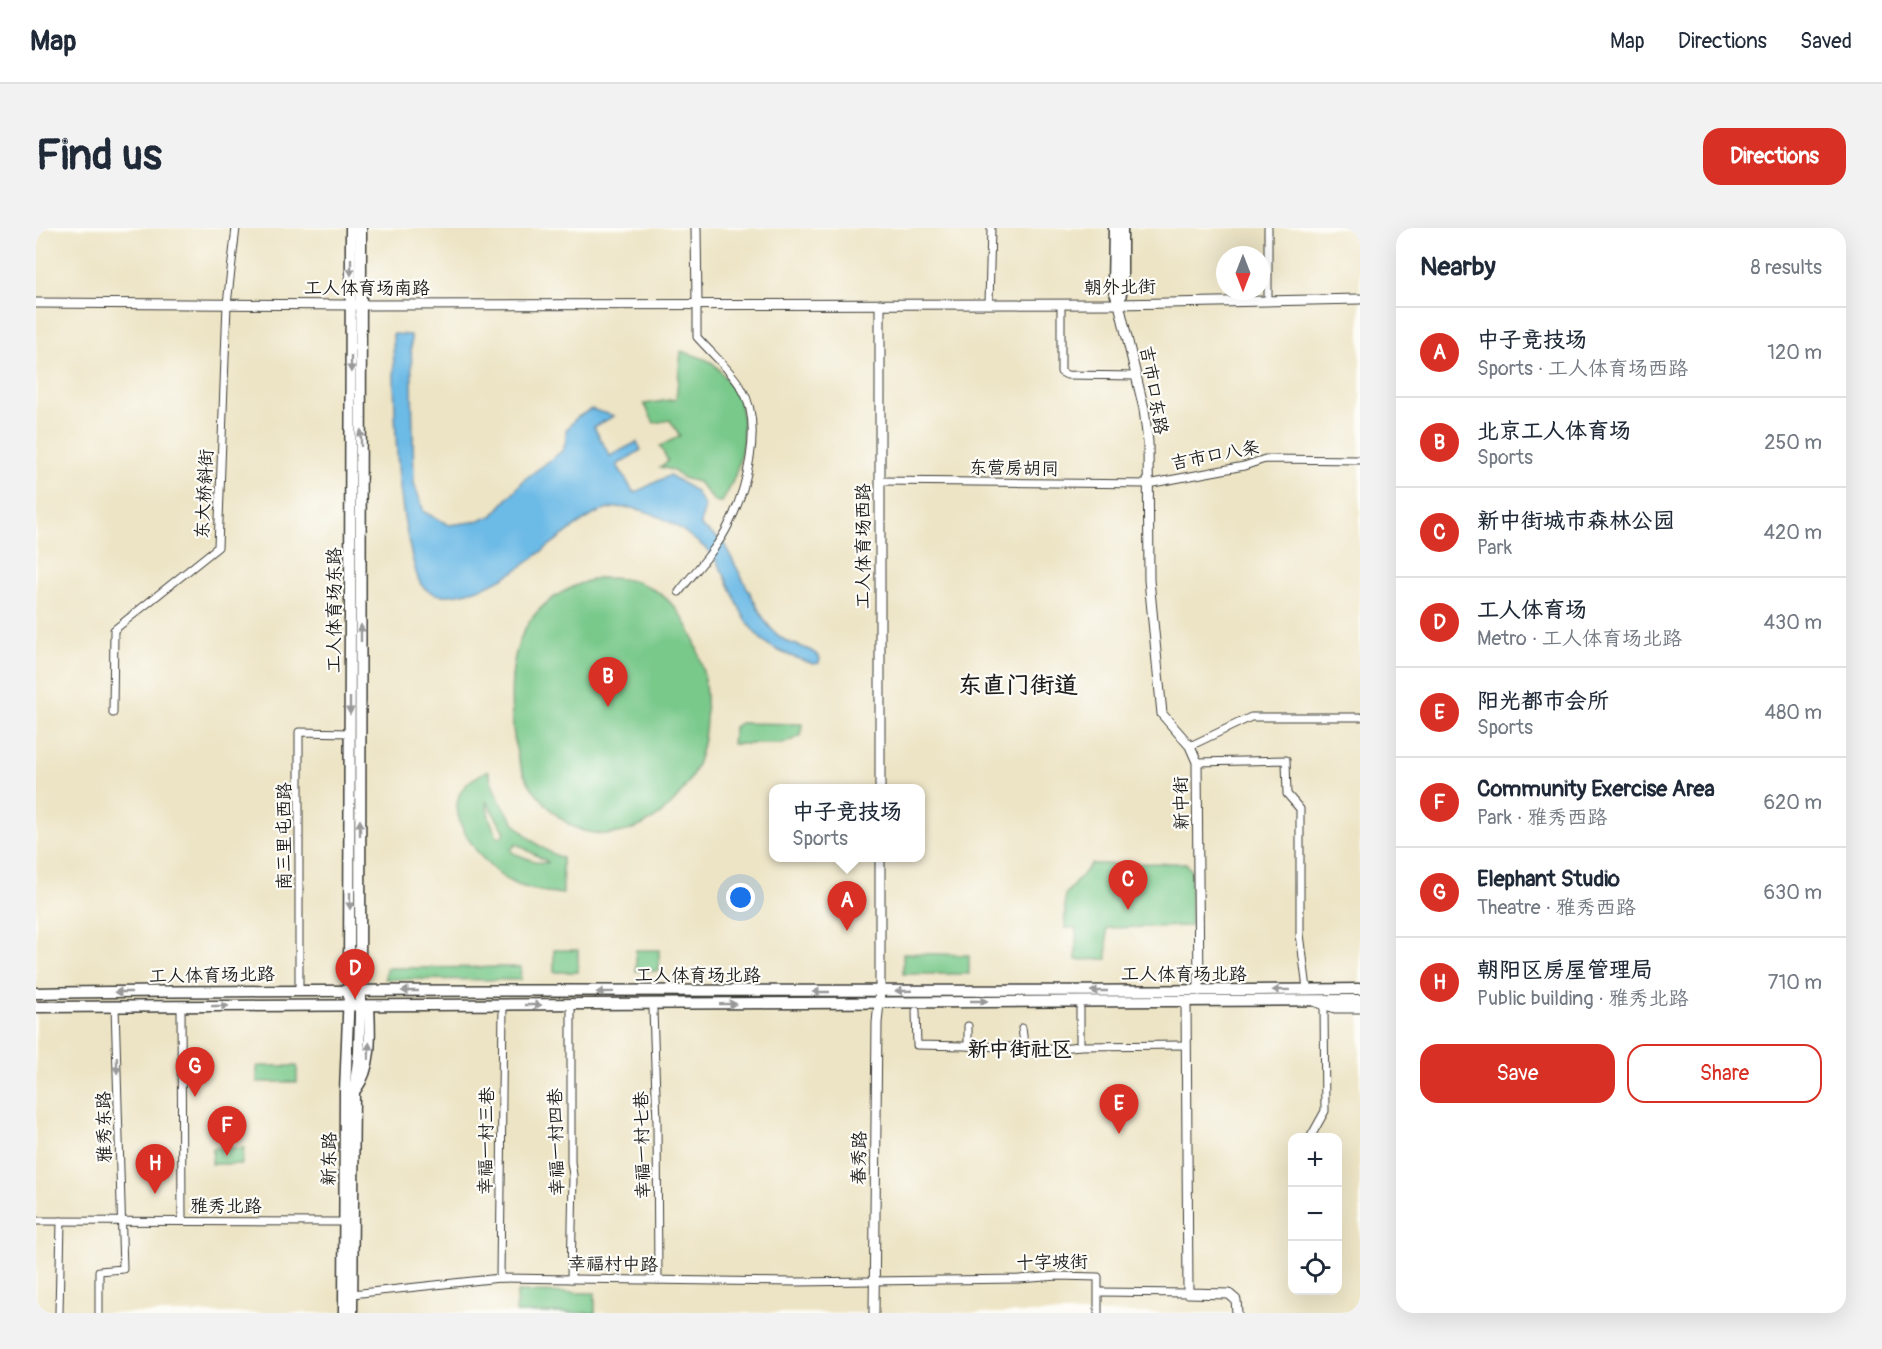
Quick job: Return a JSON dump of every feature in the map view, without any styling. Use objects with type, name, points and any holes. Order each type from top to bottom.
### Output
[{"type":"main road","name":"工人体育场东路","points":[[351,228],[356,305],[355,992]]},
{"type":"main road","name":"工人体育场东路","points":[[355,992],[350,733],[356,305],[361,228]]},
{"type":"main road","name":"吉市口东路","points":[[1114,228],[1113,287],[1119,304]]},
{"type":"main road","name":"吉市口东路","points":[[1119,304],[1122,288],[1122,228]]},
{"type":"main road","name":"工人体育场北路","points":[[36,1007],[571,1005],[1360,988]]},
{"type":"main road","name":"工人体育场北路","points":[[36,993],[299,990],[1186,1001],[1360,1000]]},
{"type":"main road","points":[[355,992],[360,1006]]},
{"type":"main road","name":"新东路","points":[[352,1313],[354,1092],[361,1082],[368,1063],[360,1006]]},
{"type":"main road","name":"新东路","points":[[344,1313],[345,1092],[360,1006]]},
{"type":"street","name":"东大桥斜街","points":[[113,713],[114,630],[218,547],[227,304],[236,228]]},
{"type":"street","points":[[679,592],[729,525],[748,474],[751,423],[749,404],[743,389],[697,337],[696,228]]},
{"type":"street","points":[[989,303],[991,228]]},
{"type":"street","points":[[1268,228],[1268,246]]},
{"type":"street","name":"朝外北街","points":[[1270,300],[1360,299]]},
{"type":"street","name":"朝外北街","points":[[880,304],[1119,304],[1268,300]]},
{"type":"street","name":"工人体育场南路","points":[[36,303],[880,304]]},
{"type":"street","name":"工人体育场西路","points":[[880,304],[880,784]]},
{"type":"street","points":[[1061,304],[1061,372],[1067,375],[1137,376]]},
{"type":"street","name":"吉市口东路","points":[[1119,304],[1144,409],[1148,442],[1148,484]]},
{"type":"street","name":"吉市口八条","points":[[1148,484],[1244,466],[1265,459],[1360,460]]},
{"type":"street","name":"东营房胡同","points":[[880,482],[1148,484]]},
{"type":"street","name":"新中街","points":[[1148,484],[1149,580],[1162,714],[1190,747],[1197,762],[1199,991]]},
{"type":"street","points":[[1190,747],[1251,717],[1360,717]]},
{"type":"street","name":"南三里屯西路","points":[[299,990],[299,732],[350,733]]},
{"type":"street","points":[[1197,762],[1286,760],[1287,794],[1300,809],[1300,934],[1307,989]]},
{"type":"street","points":[[879,997],[880,862]]},
{"type":"street","name":"春秀路","points":[[874,1313],[879,997]]},
{"type":"street","name":"工人体育场北路","points":[[1311,1000],[1335,1008],[1360,1008]]},
{"type":"street","points":[[1186,1001],[1188,1293]]},
{"type":"street","name":"幸福一村三巷","points":[[500,1278],[503,1005]]},
{"type":"street","name":"幸福一村四巷","points":[[571,1005],[571,1162],[573,1175],[571,1279]]},
{"type":"street","points":[[1312,1133],[1325,1111],[1324,1005]]},
{"type":"street","points":[[181,1006],[182,1221]]},
{"type":"street","name":"雅秀东路","points":[[99,1313],[99,1271],[123,1269],[116,1007]]},
{"type":"street","points":[[1080,1009],[1080,1046]]},
{"type":"street","name":"幸福一村七巷","points":[[653,1010],[657,1123],[658,1280]]},
{"type":"street","points":[[916,1011],[916,1045],[1013,1047],[1025,1052],[1080,1046],[1186,1045]]},
{"type":"street","points":[[968,1026],[968,1046]]},
{"type":"street","points":[[1022,1028],[1025,1052]]},
{"type":"street","name":"雅秀北路","points":[[36,1221],[344,1222]]},
{"type":"street","points":[[59,1313],[62,1221]]},
{"type":"street","name":"十字坡街","points":[[874,1281],[1098,1277],[1099,1292],[1229,1294],[1236,1300],[1237,1313]]},
{"type":"street","name":"幸福村中路","points":[[352,1294],[500,1278],[874,1281]]},
{"type":"street","points":[[1098,1313],[1099,1292]]},
{"type":"green space","points":[[681,351],[715,365],[734,389],[740,405],[743,438],[740,455],[730,488],[722,502],[715,502],[698,482],[660,467],[668,461],[660,446],[680,436],[670,420],[654,423],[644,404],[676,399]]},
{"type":"green space","points":[[597,578],[630,580],[649,587],[668,600],[683,618],[694,640],[702,665],[706,690],[704,740],[698,762],[680,795],[652,820],[636,828],[618,833],[600,834],[581,830],[560,818],[533,789],[523,773],[515,745],[511,691],[517,647],[525,628],[537,612],[552,598],[572,587]]},
{"type":"green space","points":[[740,723],[802,724],[801,736],[783,744],[732,744],[734,727]]},
{"type":"green space","points":[[488,770],[498,798],[514,823],[536,843],[562,858],[563,894],[529,889],[509,881],[479,854],[462,828],[458,814],[458,801],[462,790]],"holes":[[[486,801],[505,832],[500,838],[497,837],[489,817]],[[517,844],[548,862],[548,863],[537,862],[513,853],[511,849]]]},
{"type":"green space","points":[[1186,863],[1191,870],[1191,926],[1107,928],[1107,959],[1076,960],[1076,928],[1065,928],[1065,895],[1091,864]]},
{"type":"green space","points":[[554,950],[578,950],[578,972],[554,972]]},
{"type":"green space","points":[[636,950],[659,950],[659,971],[636,971]]},
{"type":"green space","points":[[903,953],[969,955],[969,974],[903,974]]},
{"type":"green space","points":[[521,967],[520,980],[385,979],[386,968]]},
{"type":"green space","points":[[257,1066],[297,1066],[297,1082],[257,1082]]},
{"type":"green space","points":[[213,1148],[244,1148],[242,1164],[212,1164]]},
{"type":"green space","points":[[517,1292],[595,1293],[595,1313],[516,1313]]},
{"type":"water","points":[[393,334],[411,335],[414,483],[424,512],[449,525],[492,516],[525,479],[562,451],[566,441],[566,430],[576,418],[591,409],[614,416],[594,427],[610,456],[637,442],[641,450],[617,465],[634,493],[670,475],[695,491],[705,507],[701,526],[723,542],[765,621],[783,639],[817,655],[820,658],[819,663],[813,664],[791,656],[763,641],[750,626],[719,564],[708,551],[674,525],[637,509],[612,508],[599,512],[583,521],[524,565],[492,584],[455,595],[435,594],[423,587],[417,577],[412,557],[402,501],[396,446]]},
{"type":"place","name":"北京工人体育场","points":[[608,707]]},
{"type":"place","name":"新中街城市森林公园","points":[[1128,910]]},
{"type":"place","name":"中子竞技场","points":[[847,931]]},
{"type":"place","name":"工人体育场","points":[[355,999]]},
{"type":"place","name":"Elephant Studio","points":[[195,1097]]},
{"type":"place","name":"阳光都市会所","points":[[1119,1134]]},
{"type":"place","name":"Community Exercise Area","points":[[227,1156]]},
{"type":"place","name":"朝阳区房屋管理局","points":[[155,1194]]},
{"type":"district","name":"东直门街道","points":[[1018,685]]},
{"type":"district","name":"新中街社区","points":[[1020,1049]]}]
